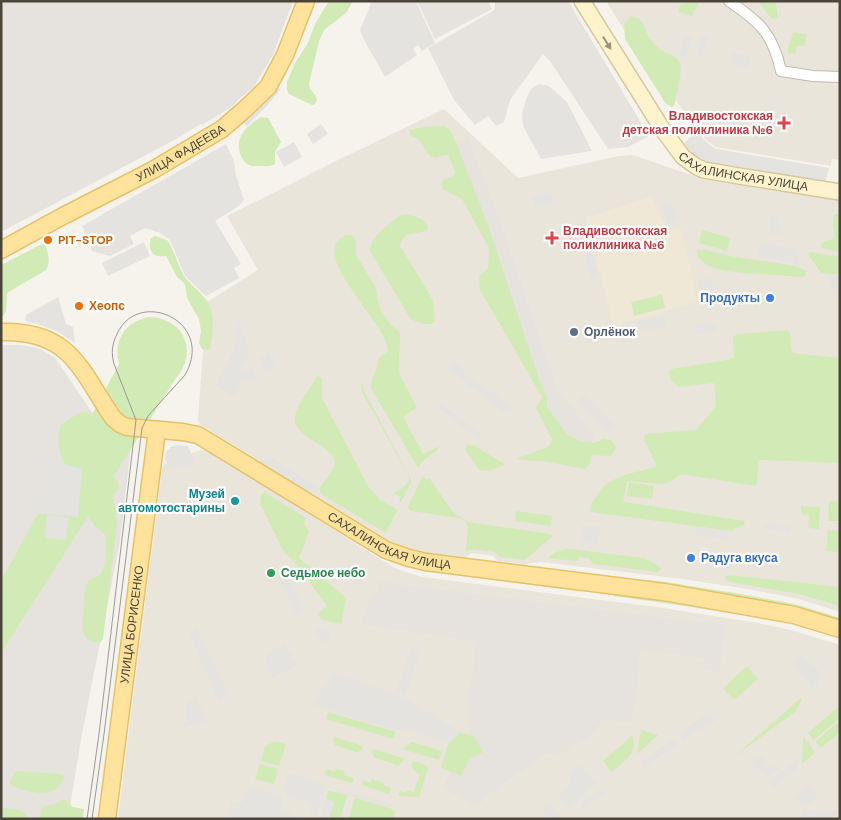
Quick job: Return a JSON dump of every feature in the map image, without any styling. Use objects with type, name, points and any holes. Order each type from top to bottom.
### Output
[{"type":"main road","name":"УЛИЦА ФАДЕЕВА","points":[[1,250],[153,170],[222,129],[268,87],[285,55],[306,1]]},
{"type":"main road","name":"САХАЛИНСКАЯ УЛИЦА","points":[[582,1],[663,130],[684,157],[697,167],[730,175],[840,192]]},
{"type":"main road","name":"САХАЛИНСКАЯ УЛИЦА","points":[[4,332],[34,334],[59,345],[68,352],[76,361],[113,418],[120,424],[127,427],[183,432],[203,437],[386,550],[426,562],[664,592],[794,614],[840,629]]},
{"type":"main road","name":"УЛИЦА БОРИСЕНКО","points":[[107,819],[157,430]]},
{"type":"street","points":[[729,1],[766,32],[775,50],[781,71],[812,76],[840,77]]},
{"type":"shaded area","points":[[1,1],[293,1],[273,55],[254,87],[229,107],[176,139],[1,232]]},
{"type":"shaded area","points":[[372,1],[416,1],[435,43],[422,51],[418,45],[413,49],[417,55],[385,77],[360,30]]},
{"type":"shaded area","points":[[417,1],[488,1],[492,9],[435,39]]},
{"type":"shaded area","points":[[495,1],[568,1],[649,136],[628,147],[608,149],[550,61],[543,54],[510,100],[504,122],[496,126],[488,116],[475,125],[454,100],[428,48],[493,11]]},
{"type":"shaded area","points":[[606,1],[840,1],[840,160],[832,159],[831,166],[716,147],[706,140],[633,44]]},
{"type":"shaded area","points":[[702,34],[709,36],[703,57],[696,55]]},
{"type":"shaded area","points":[[685,36],[692,38],[686,58],[679,56]]},
{"type":"shaded area","points":[[733,52],[751,57],[747,69],[730,64]]},
{"type":"shaded area","points":[[539,84],[549,86],[567,102],[592,151],[541,159],[523,126],[522,114],[531,89]]},
{"type":"shaded area","points":[[273,85],[280,90],[247,126],[242,120]]},
{"type":"shaded area","points":[[236,94],[238,100],[233,106],[202,125],[198,118]]},
{"type":"shaded area","points":[[444,109],[518,178],[619,156],[633,155],[688,174],[773,191],[840,200],[840,612],[799,599],[682,579],[541,562],[525,564],[498,561],[493,556],[472,553],[466,557],[412,549],[390,541],[201,425],[198,417],[207,302],[258,270],[227,216]]},
{"type":"shaded area","points":[[732,112],[739,113],[734,137],[727,135]]},
{"type":"shaded area","points":[[321,124],[328,134],[313,144],[307,134]]},
{"type":"shaded area","points":[[697,131],[705,141],[716,149],[829,168],[825,184],[705,164],[692,154],[684,143]]},
{"type":"shaded area","points":[[468,138],[499,219],[557,389],[596,437],[588,446],[567,435],[545,407],[527,351],[453,144]]},
{"type":"shaded area","points":[[294,142],[302,157],[284,167],[276,152]]},
{"type":"shaded area","points":[[226,144],[234,161],[236,176],[244,200],[239,206],[215,221],[241,264],[234,268],[239,278],[206,296],[185,276],[170,240],[160,233],[145,228],[130,236],[134,244],[110,256],[92,251],[82,226]]},
{"type":"shaded area","points":[[551,192],[554,203],[535,208],[532,197]]},
{"type":"shaded area","points":[[652,196],[666,226],[669,229],[680,228],[691,269],[697,302],[613,326],[586,218]]},
{"type":"shaded area","points":[[672,202],[678,221],[667,224],[661,205]]},
{"type":"shaded area","points":[[777,214],[783,236],[770,234],[770,216]]},
{"type":"shaded area","points":[[585,225],[598,277],[591,279],[578,227]]},
{"type":"shaded area","points":[[144,242],[150,256],[108,276],[102,263]]},
{"type":"shaded area","points":[[760,242],[795,249],[801,265],[756,256]]},
{"type":"shaded area","points":[[840,275],[840,299],[834,292],[833,287],[830,287],[829,276]]},
{"type":"shaded area","points":[[698,279],[713,279],[712,300],[702,301]]},
{"type":"shaded area","points":[[58,297],[66,324],[73,327],[75,343],[57,331],[25,321],[26,315]]},
{"type":"shaded area","points":[[664,316],[666,326],[640,332],[638,321]]},
{"type":"shaded area","points":[[239,321],[250,352],[238,372],[253,369],[256,380],[243,382],[234,397],[215,385],[234,350],[237,339],[236,322]]},
{"type":"shaded area","points":[[715,322],[717,331],[696,334],[695,325]]},
{"type":"shaded area","points":[[1,345],[33,347],[42,350],[56,359],[114,445],[131,446],[120,541],[82,734],[68,819],[1,819]]},
{"type":"shaded area","points":[[268,352],[277,365],[265,373],[260,357]]},
{"type":"shaded area","points":[[455,361],[467,376],[506,401],[512,409],[503,412],[448,369]]},
{"type":"shaded area","points":[[585,394],[616,426],[609,433],[577,402]]},
{"type":"shaded area","points":[[441,403],[482,434],[478,439],[438,408]]},
{"type":"shaded area","points":[[172,446],[188,446],[196,464],[184,469],[182,465],[170,470],[165,459],[166,452]]},
{"type":"shaded area","points":[[204,450],[212,453],[393,567],[422,577],[663,608],[758,623],[791,630],[840,645],[840,819],[118,819],[162,469],[165,464]]},
{"type":"shaded area","points":[[271,457],[316,486],[311,493],[260,462]]},
{"type":"shaded area","points":[[41,458],[82,469],[78,517],[33,513]]},
{"type":"shaded area","points":[[47,515],[69,517],[66,540],[45,538]]},
{"type":"shaded area","points":[[765,524],[790,526],[790,532],[764,530]]},
{"type":"shaded area","points":[[582,525],[600,527],[598,544],[580,542]]},
{"type":"shaded area","points":[[696,527],[729,532],[728,540],[695,535]]},
{"type":"shaded area","points":[[285,572],[304,610],[296,614],[278,576]]},
{"type":"shaded area","points":[[380,582],[724,625],[719,672],[703,669],[704,658],[639,650],[636,698],[631,722],[603,720],[588,738],[558,755],[545,754],[474,805],[443,788],[469,734],[468,692],[476,642],[362,624],[369,599],[378,591]]},
{"type":"shaded area","points":[[197,628],[229,696],[219,701],[188,632]]},
{"type":"shaded area","points":[[320,628],[332,631],[330,638],[322,643],[314,630]]},
{"type":"shaded area","points":[[285,644],[297,665],[272,678],[265,659],[268,652]]},
{"type":"shaded area","points":[[411,648],[420,651],[406,696],[396,693]]},
{"type":"shaded area","points":[[801,655],[822,673],[817,681],[819,684],[813,689],[792,665]]},
{"type":"shaded area","points":[[333,672],[406,698],[460,732],[448,744],[409,729],[396,730],[313,704]]},
{"type":"shaded area","points":[[195,696],[207,721],[184,727],[188,702]]},
{"type":"shaded area","points":[[709,712],[716,721],[684,740],[679,734]]},
{"type":"shaded area","points":[[673,739],[677,745],[645,767],[641,762]]},
{"type":"shaded area","points":[[754,756],[765,757],[765,766],[780,768],[768,777],[752,765]]},
{"type":"shaded area","points":[[528,759],[530,764],[489,793],[480,805],[475,802],[491,779]]},
{"type":"shaded area","points":[[798,759],[797,770],[774,788],[768,782]]},
{"type":"shaded area","points":[[579,765],[596,784],[569,808],[559,796],[571,781],[570,772]]},
{"type":"shaded area","points":[[289,773],[325,785],[315,819],[308,819],[312,804],[287,796],[283,790]]},
{"type":"shaded area","points":[[808,784],[818,795],[808,804],[792,799]]},
{"type":"shaded area","points":[[253,786],[283,797],[280,809],[306,819],[227,819],[231,802],[242,803],[247,790]]},
{"type":"shaded area","points":[[338,789],[391,804],[390,808],[337,792]]},
{"type":"shaded area","points":[[599,790],[607,792],[583,809],[580,804]]},
{"type":"shaded area","points":[[326,799],[334,802],[329,819],[320,819]]},
{"type":"shaded area","points":[[550,802],[563,816],[560,819],[550,819],[542,809]]},
{"type":"shaded area","points":[[804,809],[839,811],[830,819],[800,819]]},
{"type":"green space","points":[[329,1],[353,1],[346,13],[324,30],[319,41],[309,84],[317,100],[312,105],[289,94],[287,82],[295,63],[308,43],[315,24]]},
{"type":"green space","points":[[686,1],[700,1],[692,16],[678,12],[681,3],[685,4]]},
{"type":"green space","points":[[757,1],[773,1],[776,4],[778,17],[776,19],[771,18]]},
{"type":"green space","points":[[631,16],[636,17],[642,22],[649,37],[658,47],[675,57],[680,63],[679,84],[674,106],[672,107],[666,104],[625,39],[624,24]]},
{"type":"green space","points":[[793,32],[807,35],[804,46],[797,46],[795,54],[787,53]]},
{"type":"green space","points":[[261,117],[268,118],[281,142],[275,152],[275,164],[271,166],[252,166],[240,154],[239,144],[241,136],[247,127]]},
{"type":"green space","points":[[445,126],[450,130],[457,145],[489,228],[547,398],[547,407],[570,436],[580,441],[594,443],[603,439],[611,440],[616,447],[612,455],[609,456],[592,455],[589,465],[585,469],[516,459],[547,447],[551,444],[552,439],[536,408],[542,397],[480,290],[479,275],[488,269],[489,248],[462,199],[444,190],[441,184],[456,173],[448,155],[435,158],[431,156],[418,139],[410,135],[410,130]]},
{"type":"green space","points":[[835,214],[840,214],[840,252],[822,248],[821,246],[834,236],[833,220]]},
{"type":"green space","points":[[399,216],[417,217],[428,226],[427,230],[423,232],[404,237],[400,246],[433,302],[435,321],[431,324],[420,323],[410,318],[370,251],[373,240],[381,231]]},
{"type":"green space","points":[[702,230],[730,238],[727,251],[699,243]]},
{"type":"green space","points":[[346,235],[353,236],[356,241],[356,255],[375,286],[380,309],[391,325],[399,331],[400,375],[417,408],[403,417],[423,454],[439,446],[418,468],[371,388],[380,357],[388,351],[385,339],[341,272],[335,257],[336,244]]},
{"type":"green space","points":[[155,236],[167,240],[184,276],[203,296],[210,308],[213,328],[210,349],[208,350],[202,349],[199,343],[201,331],[199,319],[187,298],[185,284],[177,277],[166,256],[155,255],[151,251],[150,240]]},
{"type":"green space","points":[[42,244],[46,246],[49,261],[46,270],[7,293],[6,312],[1,318],[1,265]]},
{"type":"green space","points":[[697,251],[796,266],[806,271],[805,276],[745,273],[713,268],[699,258]]},
{"type":"green space","points":[[808,253],[840,257],[840,274],[821,273],[809,256]]},
{"type":"green space","points":[[662,295],[665,308],[634,316],[631,302]]},
{"type":"green space","points":[[150,317],[162,319],[179,330],[187,348],[186,358],[183,368],[113,477],[119,484],[113,501],[116,508],[117,524],[103,639],[101,642],[89,640],[85,637],[83,626],[86,585],[89,580],[100,575],[106,556],[106,536],[94,525],[89,515],[1,653],[1,581],[65,464],[61,456],[59,444],[60,428],[62,424],[81,412],[86,412],[91,416],[119,364],[118,347],[123,333],[134,323]]},
{"type":"green space","points":[[788,330],[793,353],[840,358],[840,463],[760,460],[758,461],[757,483],[755,486],[681,474],[670,482],[662,484],[627,482],[623,500],[625,502],[744,521],[745,524],[732,531],[591,512],[592,502],[609,482],[624,475],[655,467],[656,465],[644,439],[645,434],[696,430],[716,406],[714,383],[679,387],[670,378],[669,373],[671,369],[733,359],[733,339],[738,334]]},
{"type":"green space","points":[[318,376],[322,378],[322,398],[369,488],[380,500],[397,510],[386,533],[321,494],[321,486],[333,469],[334,459],[331,453],[302,432],[297,426],[295,419],[299,404]]},
{"type":"green space","points":[[363,382],[364,391],[411,479],[401,502],[399,502],[401,497],[393,493],[406,485],[409,476],[362,392],[361,386]]},
{"type":"green space","points":[[468,445],[473,445],[505,464],[489,470],[479,470],[465,449]]},
{"type":"green space","points":[[423,475],[426,480],[429,478],[453,512],[468,522],[550,534],[552,537],[523,560],[500,557],[495,552],[471,549],[466,551],[468,529],[466,522],[460,518],[411,511],[409,509],[408,507]]},
{"type":"green space","points":[[629,482],[654,486],[652,499],[627,496]]},
{"type":"green space","points":[[264,492],[306,518],[304,523],[309,532],[299,558],[346,598],[341,624],[323,620],[317,614],[327,606],[292,559],[284,553],[260,503]]},
{"type":"green space","points":[[829,501],[840,502],[840,521],[828,521]]},
{"type":"green space","points":[[801,506],[820,507],[819,529],[808,528],[809,515],[801,514]]},
{"type":"green space","points":[[516,511],[552,516],[551,526],[515,521]]},
{"type":"green space","points":[[828,530],[840,531],[840,552],[826,551]]},
{"type":"green space","points":[[570,549],[644,558],[661,568],[658,572],[593,564],[589,558],[580,557],[575,561],[548,557],[559,551]]},
{"type":"green space","points":[[395,562],[580,589],[579,591],[424,571]]},
{"type":"green space","points":[[598,575],[666,582],[795,604],[840,618],[840,622],[597,577]]},
{"type":"green space","points":[[729,575],[840,587],[840,606],[799,594],[730,582],[725,577]]},
{"type":"green space","points":[[612,593],[665,598],[733,612],[613,596]]},
{"type":"green space","points":[[747,666],[758,679],[734,700],[723,688]]},
{"type":"green space","points":[[801,698],[796,711],[734,757]]},
{"type":"green space","points":[[838,707],[840,718],[814,740],[808,733]]},
{"type":"green space","points":[[328,712],[396,732],[393,739],[326,719]]},
{"type":"green space","points":[[836,724],[840,726],[840,732],[820,747],[816,742],[817,740]]},
{"type":"green space","points":[[641,730],[658,735],[637,754]]},
{"type":"green space","points":[[460,732],[474,736],[483,752],[470,759],[461,776],[441,768],[448,744]]},
{"type":"green space","points":[[633,735],[634,747],[632,752],[625,761],[611,772],[603,761]]},
{"type":"green space","points":[[334,737],[363,746],[362,751],[360,750],[359,753],[334,745]]},
{"type":"green space","points":[[803,737],[815,753],[802,764]]},
{"type":"green space","points":[[275,741],[286,744],[279,766],[261,761],[265,746]]},
{"type":"green space","points":[[412,742],[442,751],[439,760],[402,749]]},
{"type":"green space","points":[[373,749],[404,758],[403,763],[400,763],[399,766],[373,757]]},
{"type":"green space","points":[[413,761],[427,765],[428,768],[419,797],[398,796],[400,791],[406,793],[407,790],[414,792],[420,774],[412,769]]},
{"type":"green space","points":[[260,764],[278,769],[274,784],[255,779]]},
{"type":"green space","points":[[326,769],[335,772],[336,769],[345,771],[344,775],[354,778],[352,783],[325,775]]},
{"type":"green space","points":[[15,771],[61,774],[64,776],[61,784],[56,789],[42,793],[11,785],[10,782]]},
{"type":"green space","points":[[372,779],[384,783],[384,786],[391,788],[389,794],[362,785],[363,780],[371,783]]},
{"type":"green space","points":[[328,791],[347,795],[340,819],[329,819],[334,802],[326,799]]},
{"type":"green space","points":[[355,798],[390,808],[395,812],[394,817],[399,819],[349,819]]},
{"type":"green space","points":[[65,800],[73,807],[84,809],[83,819],[40,819],[41,809]]},
{"type":"green space","points":[[1,808],[21,811],[28,819],[1,817]]},
{"type":"tram line","points":[[87,819],[99,734],[136,420],[114,364],[112,349],[117,334],[127,320],[141,313],[156,312],[171,317],[183,326],[190,339],[192,356],[185,375],[148,416],[142,428],[92,819]]},
{"type":"place","name":"Владивостокская детская поликлиника №6","points":[[784,123]]},
{"type":"place","name":"Владивостокская поликлиника №6","points":[[552,238]]},
{"type":"place","name":"PIT-STOP","points":[[48,240]]},
{"type":"place","name":"Продукты","points":[[770,298]]},
{"type":"place","name":"Хеопс","points":[[79,306]]},
{"type":"place","name":"Орлёнок","points":[[574,332]]},
{"type":"place","name":"Музей автомотостарины","points":[[235,501]]},
{"type":"place","name":"Радуга вкуса","points":[[691,558]]},
{"type":"place","name":"Седьмое небо","points":[[271,573]]}]
